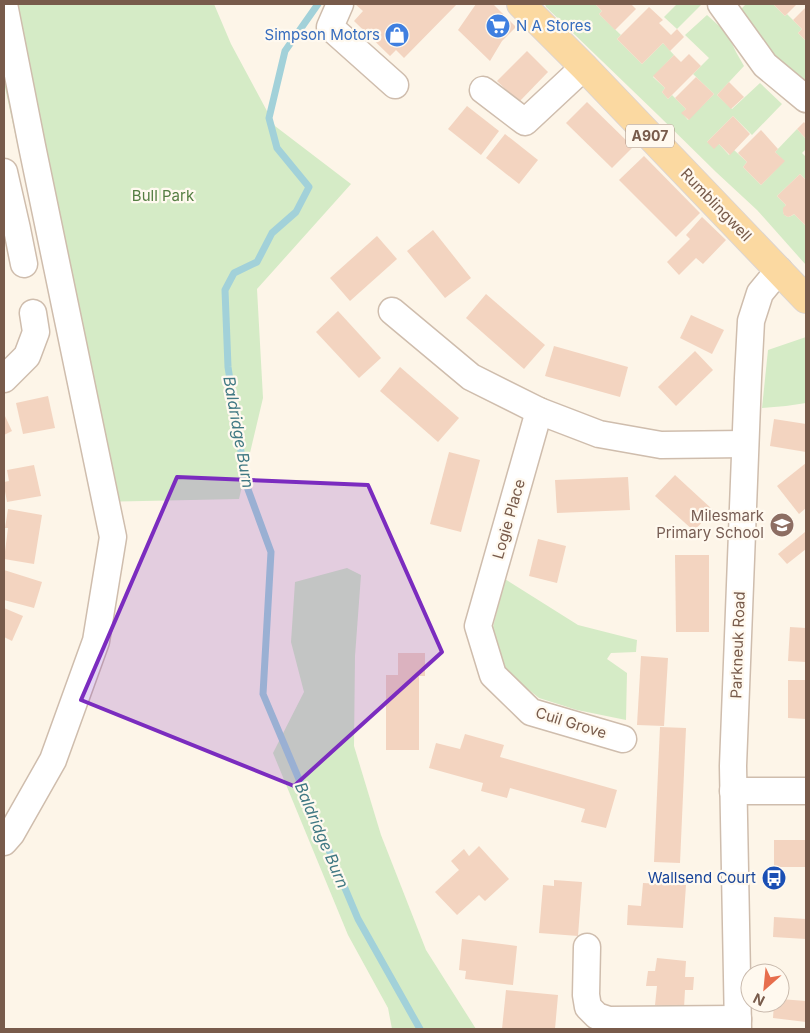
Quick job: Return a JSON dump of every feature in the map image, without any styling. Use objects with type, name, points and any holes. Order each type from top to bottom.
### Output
[{"type":"main road","name":"Rumblingwell","points":[[521,4],[584,67],[806,299]]},
{"type":"street","points":[[4,4],[113,537],[96,641],[53,760],[11,834],[4,842]]},
{"type":"street","points":[[340,4],[330,27],[395,85]]},
{"type":"street","points":[[721,4],[765,65],[806,99]]},
{"type":"street","points":[[483,90],[525,122],[584,67]]},
{"type":"street","points":[[4,172],[24,264]]},
{"type":"street","name":"Parkneuk Road","points":[[738,1024],[734,746],[751,321],[760,294],[779,270]]},
{"type":"street","points":[[392,311],[471,377],[539,411],[599,434],[661,445],[745,444]]},
{"type":"street","points":[[4,379],[27,356],[36,332],[33,313]]},
{"type":"street","name":"Logie Place","points":[[478,626],[539,411]]},
{"type":"street","name":"Cuil Grove","points":[[478,626],[493,675],[530,712],[623,739]]},
{"type":"street","points":[[734,791],[806,790]]},
{"type":"street","points":[[588,947],[586,996],[588,1007],[597,1016],[609,1020],[738,1024]]},
{"type":"highlighted area","points":[[177,477],[368,485],[442,652],[294,786],[81,700]]},
{"type":"green space","name":"Bull Park","points":[[4,4],[214,4],[231,44],[275,126],[351,184],[257,289],[263,398],[239,499],[95,502],[4,83]]},
{"type":"green space","points":[[545,4],[595,4],[602,11],[599,14],[621,35],[617,39],[642,64],[663,43],[674,55],[653,77],[665,88],[662,92],[668,99],[672,95],[686,109],[682,113],[688,120],[714,94],[693,74],[709,58],[685,35],[707,15],[727,33],[744,66],[717,95],[732,109],[760,83],[782,104],[752,135],[733,116],[707,142],[719,144],[729,155],[734,150],[747,162],[743,167],[761,185],[784,161],[775,152],[797,129],[806,139],[806,149],[802,153],[806,157],[806,178],[800,174],[777,196],[786,205],[783,211],[785,215],[789,217],[794,214],[806,226],[806,265],[757,210]]},
{"type":"green space","points":[[677,4],[702,4],[677,29],[664,17]]},
{"type":"green space","points":[[746,4],[773,4],[785,16],[787,14],[802,29],[798,33],[806,41],[806,89],[780,67],[737,13]]},
{"type":"green space","points":[[806,337],[806,403],[762,408],[768,350]]},
{"type":"green space","points":[[347,568],[361,575],[355,656],[354,746],[381,835],[426,950],[476,1029],[392,1029],[388,1008],[348,935],[273,753],[304,692],[291,642],[295,582]]},
{"type":"green space","points":[[505,579],[578,625],[637,640],[636,652],[611,653],[607,659],[627,673],[626,720],[577,710],[539,698],[519,682],[506,683],[492,631]]},
{"type":"building","name":"Simpson Motors","points":[[355,4],[457,4],[404,58],[396,50],[390,56],[354,21],[363,11]]},
{"type":"building","points":[[476,4],[493,4],[516,27],[502,41],[490,61],[458,30]]},
{"type":"building","points":[[595,4],[631,4],[636,9],[615,30],[599,14],[602,11]]},
{"type":"building","points":[[773,4],[797,4],[785,16]]},
{"type":"building","points":[[649,7],[663,20],[659,23],[671,35],[677,29],[684,37],[670,51],[663,43],[642,64],[617,39]]},
{"type":"building","points":[[806,7],[806,41],[798,33],[802,29],[793,20]]},
{"type":"building","points":[[527,51],[548,72],[519,102],[497,81]]},
{"type":"building","points":[[689,54],[701,66],[668,99],[662,92],[665,88],[653,76],[674,55],[681,62]]},
{"type":"building","points":[[696,77],[714,94],[689,120],[681,113],[686,109],[675,98]]},
{"type":"building","points":[[729,82],[744,97],[731,109],[717,95]]},
{"type":"building","points":[[587,102],[633,147],[612,168],[566,123]]},
{"type":"building","points":[[467,106],[499,131],[481,155],[448,129]]},
{"type":"building","points":[[733,116],[750,134],[730,155],[719,144],[714,149],[707,142]]},
{"type":"building","points":[[804,122],[806,125],[806,139],[797,129]]},
{"type":"building","points":[[761,130],[778,149],[775,152],[785,161],[761,185],[743,167],[747,162],[738,153]]},
{"type":"building","points":[[505,134],[538,160],[519,184],[486,158]]},
{"type":"building","points":[[644,156],[700,213],[676,237],[619,180]]},
{"type":"building","points":[[800,174],[806,178],[806,226],[794,214],[788,217],[784,215],[783,208],[786,205],[777,196]]},
{"type":"building","points":[[702,217],[726,240],[703,264],[696,258],[679,275],[667,262],[690,239],[686,235]]},
{"type":"building","points":[[433,230],[471,278],[445,298],[407,251]]},
{"type":"building","points":[[377,236],[397,259],[350,301],[330,278]]},
{"type":"building","points":[[486,294],[545,345],[524,369],[466,318]]},
{"type":"building","points":[[338,311],[381,358],[359,378],[316,332]]},
{"type":"building","points":[[691,315],[724,330],[712,354],[680,338]]},
{"type":"building","points":[[554,346],[628,367],[620,397],[545,376]]},
{"type":"building","points":[[695,351],[713,370],[676,406],[658,387]]},
{"type":"building","points":[[400,367],[459,418],[438,442],[380,391]]},
{"type":"building","points":[[48,396],[55,428],[23,434],[16,403]]},
{"type":"building","points":[[4,414],[12,431],[4,435]]},
{"type":"building","points":[[774,419],[806,424],[806,452],[770,446]]},
{"type":"building","points":[[449,452],[480,460],[461,532],[430,524]]},
{"type":"building","points":[[806,463],[806,508],[799,514],[777,486]]},
{"type":"building","points":[[34,465],[41,496],[7,502],[4,482],[9,481],[7,470]]},
{"type":"building","points":[[675,475],[713,510],[694,531],[655,496]]},
{"type":"building","points":[[628,477],[630,510],[557,513],[555,480]]},
{"type":"building","points":[[8,509],[42,515],[34,564],[4,559],[8,528],[5,528]]},
{"type":"building","points":[[805,532],[806,549],[787,564],[778,554]]},
{"type":"building","points":[[538,539],[566,546],[557,583],[529,576]]},
{"type":"building","points":[[675,555],[709,555],[709,632],[676,632]]},
{"type":"building","points":[[4,570],[42,582],[34,608],[4,600]]},
{"type":"building","points":[[4,608],[23,616],[12,641],[4,637]]},
{"type":"building","points":[[790,627],[806,628],[806,662],[788,661]]},
{"type":"building","points":[[398,653],[425,653],[425,676],[419,676],[419,750],[386,750],[386,675],[398,675]]},
{"type":"building","points":[[641,656],[668,658],[664,726],[637,725]]},
{"type":"building","points":[[788,680],[806,680],[806,719],[788,718]]},
{"type":"building","points":[[660,727],[686,728],[680,863],[654,862]]},
{"type":"building","points":[[465,734],[504,745],[500,757],[617,790],[606,828],[581,822],[585,809],[510,788],[507,798],[481,791],[483,783],[429,768],[436,743],[460,749]]},
{"type":"building","points":[[774,840],[806,840],[806,867],[774,867]]},
{"type":"building","points":[[479,846],[509,879],[485,901],[479,895],[457,915],[435,892],[459,870],[451,861],[464,849],[469,856]]},
{"type":"building","points":[[554,880],[582,882],[578,936],[539,933],[543,885],[554,886]]},
{"type":"building","points":[[643,883],[686,885],[683,928],[627,925],[628,905],[641,906]]},
{"type":"building","points":[[774,917],[806,919],[806,939],[773,937]]},
{"type":"building","points":[[462,939],[517,946],[513,985],[465,979],[466,971],[459,970]]},
{"type":"building","points":[[657,958],[686,961],[685,977],[694,977],[693,990],[685,990],[684,1008],[655,1005],[657,986],[646,986],[648,971],[655,971]]},
{"type":"building","points":[[506,990],[558,995],[555,1029],[502,1029]]},
{"type":"building","points":[[790,1000],[806,1001],[806,1022],[773,1018],[773,1013],[790,1013]]},
{"type":"waterway","name":"Baldridge Burn","points":[[318,4],[285,51],[269,118],[277,148],[309,187],[296,212],[272,233],[257,262],[234,273],[225,290],[228,367],[246,484],[271,552],[263,694],[358,919],[420,1029]]},
{"type":"place","name":"N A Stores","points":[[498,26]]},
{"type":"place","name":"Simpson Motors","points":[[397,35]]},
{"type":"place","name":"Milesmark Primary School","points":[[782,525]]},
{"type":"place","name":"Wallsend Court","points":[[774,878]]}]
